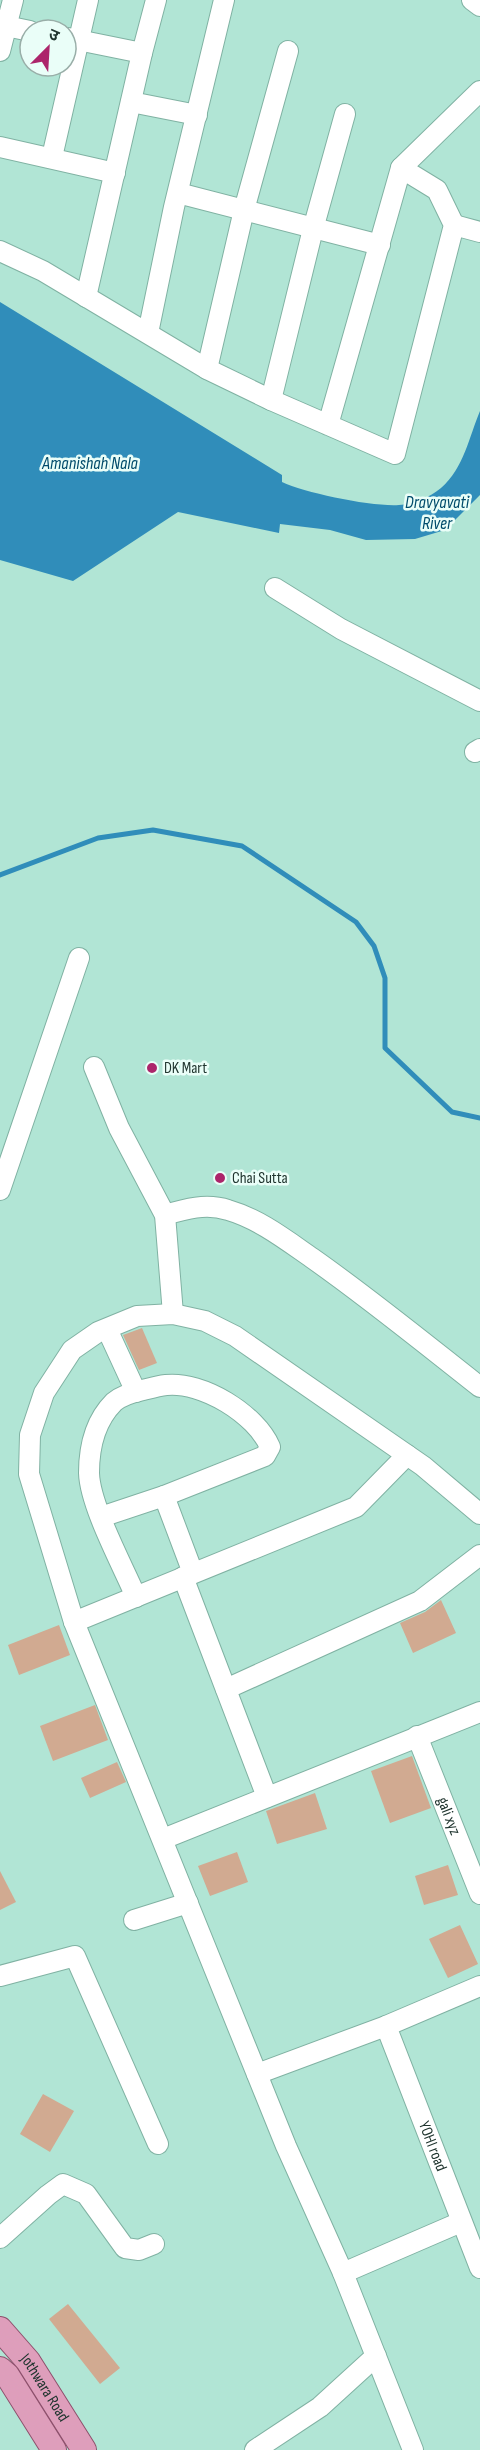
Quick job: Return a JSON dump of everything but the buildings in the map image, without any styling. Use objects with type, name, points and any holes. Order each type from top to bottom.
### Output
[{"type":"main road","name":"Jothwara Road","points":[[0,2329],[28,2361],[84,2450]]},
{"type":"main road","name":"Jothwara Road","points":[[0,2369],[7,2375],[54,2450]]},
{"type":"street","points":[[0,51],[13,0]]},
{"type":"street","points":[[78,24],[88,0]]},
{"type":"street","points":[[87,297],[156,0]]},
{"type":"street","points":[[147,333],[224,0]]},
{"type":"street","points":[[472,0],[480,6]]},
{"type":"street","points":[[6,27],[18,29]]},
{"type":"street","points":[[78,39],[142,53]]},
{"type":"street","points":[[207,369],[244,210],[288,51]]},
{"type":"street","points":[[52,157],[65,78]]},
{"type":"street","points":[[328,425],[401,168],[480,91]]},
{"type":"street","points":[[131,102],[196,115]]},
{"type":"street","points":[[271,400],[313,230],[345,114]]},
{"type":"street","points":[[0,147],[115,173]]},
{"type":"street","points":[[0,251],[43,271],[207,369],[271,400],[395,454],[454,225],[436,190],[401,168]]},
{"type":"street","points":[[178,193],[313,230],[380,245]]},
{"type":"street","points":[[454,225],[480,232]]},
{"type":"street","points":[[275,588],[341,629],[480,701]]},
{"type":"street","points":[[0,1190],[79,958]]},
{"type":"street","points":[[94,1067],[119,1128],[165,1215],[173,1314]]},
{"type":"street","points":[[165,1215],[189,1208],[207,1207],[228,1210],[272,1230],[332,1272],[480,1387]]},
{"type":"street","points":[[413,2450],[343,2273],[257,2074],[74,1622],[29,1474],[30,1435],[44,1393],[72,1350],[106,1329],[137,1316],[173,1314],[205,1321],[235,1336],[423,1466],[480,1514]]},
{"type":"street","points":[[106,1329],[136,1392]]},
{"type":"street","points":[[101,1517],[164,1496],[265,1456],[270,1446],[264,1434],[233,1405],[189,1387],[167,1384],[136,1392],[115,1401],[98,1424],[90,1449],[89,1476],[101,1517],[136,1597]]},
{"type":"street","points":[[74,1622],[356,1507],[407,1455]]},
{"type":"street","points":[[164,1496],[226,1689],[267,1797]]},
{"type":"street","points":[[226,1689],[420,1601],[480,1555]]},
{"type":"street","points":[[163,1839],[480,1712]]},
{"type":"street","name":"gali xyz","points":[[417,1736],[472,1850],[480,1894]]},
{"type":"street","points":[[134,1920],[188,1903]]},
{"type":"street","points":[[0,1976],[75,1956],[158,2144]]},
{"type":"street","points":[[257,2074],[386,2026],[480,1986]]},
{"type":"street","name":"YOHI road","points":[[386,2026],[480,2268]]},
{"type":"street","points":[[0,2238],[63,2184],[86,2194],[125,2248],[139,2250],[154,2244]]},
{"type":"street","points":[[343,2273],[461,2222]]},
{"type":"street","points":[[255,2450],[320,2407],[376,2356]]},
{"type":"water","name":"Amanishah Nala","points":[[0,302],[282,475],[282,482],[322,495],[387,505],[404,504],[426,498],[449,480],[461,462],[480,411],[480,495],[445,530],[415,539],[366,540],[330,530],[280,524],[279,533],[178,512],[73,581],[0,560]]},
{"type":"waterway","points":[[0,875],[98,838],[153,830],[242,846],[356,922],[374,946],[385,978],[385,1048],[452,1112],[480,1118]]},
{"type":"place","name":"DK Mart","points":[[152,1068]]},
{"type":"place","name":"Chai Sutta","points":[[220,1178]]},
{"type":"water label","name":"Dravyavati River","points":[[437,512]]}]
